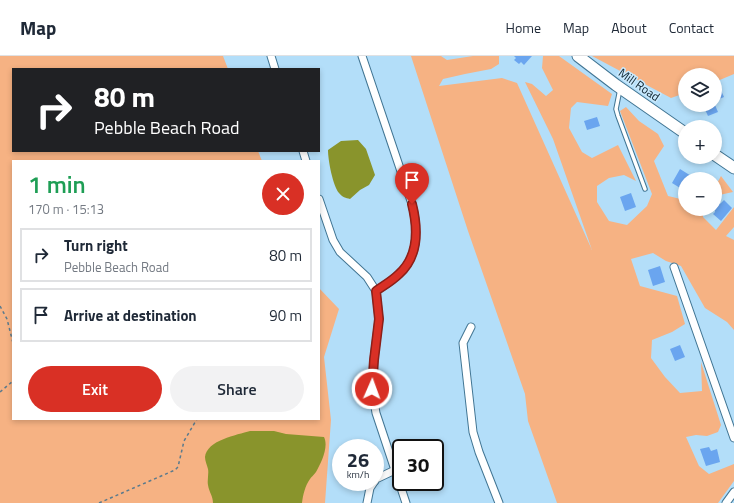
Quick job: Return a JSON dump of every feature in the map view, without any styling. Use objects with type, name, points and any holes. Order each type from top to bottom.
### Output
[{"type":"main road","name":"Mill Road","points":[[578,56],[620,88],[678,128]]},
{"type":"main road","points":[[722,160],[734,168]]},
{"type":"street","points":[[271,56],[275,68]]},
{"type":"street","points":[[362,56],[412,204],[415,218],[416,240],[410,258],[400,274],[376,291]]},
{"type":"street","points":[[320,203],[333,240],[340,252],[367,277],[376,291],[379,319],[372,389],[376,413],[392,461]]},
{"type":"street","points":[[674,267],[734,438]]},
{"type":"street","points":[[472,327],[463,343],[473,432],[479,452],[499,503]]},
{"type":"street","points":[[367,503],[369,491]]},
{"type":"street","points":[[402,491],[406,503]]},
{"type":"street","points":[[726,503],[734,492]]},
{"type":"lane","points":[[620,88],[617,103],[618,116],[645,189]]},
{"type":"path","points":[[0,306],[7,320],[12,339]]},
{"type":"path","points":[[0,392],[12,382]]},
{"type":"path","points":[[99,503],[175,470],[178,467],[184,442],[196,420]]},
{"type":"shaded area","points":[[0,56],[223,56],[228,68],[12,68],[12,152],[258,152],[262,160],[12,160],[12,420],[320,420],[320,289],[339,309],[324,357],[331,420],[325,503],[0,503]]},
{"type":"shaded area","points":[[411,56],[441,56],[447,60],[473,56],[499,56],[499,64],[491,69],[443,79],[439,86],[502,78],[517,83],[592,250],[553,139],[525,82],[532,84],[546,96],[553,90],[542,68],[543,56],[559,56],[612,94],[608,106],[577,102],[571,108],[569,128],[582,152],[592,158],[618,145],[636,181],[624,175],[609,178],[597,186],[597,202],[609,221],[627,225],[647,206],[652,194],[620,111],[626,107],[639,121],[658,134],[664,146],[654,161],[668,196],[678,198],[678,216],[703,216],[716,230],[734,207],[734,227],[726,236],[734,240],[734,330],[727,322],[705,308],[681,266],[666,261],[653,253],[631,259],[640,286],[677,296],[685,324],[672,332],[652,340],[651,358],[665,377],[680,393],[702,391],[701,362],[721,425],[718,432],[707,436],[696,435],[686,437],[699,466],[709,474],[734,464],[734,481],[718,503],[557,503],[528,421],[525,394],[468,231]]},
{"type":"shaded area","points":[[592,56],[734,56],[734,74],[722,79],[722,68],[678,68],[678,96],[671,98]]},
{"type":"shaded area","points":[[358,140],[366,149],[375,175],[369,185],[360,190],[350,199],[341,195],[337,190],[331,173],[328,150],[341,141]]},
{"type":"shaded area","points":[[722,177],[733,192],[722,194]]},
{"type":"shaded area","points":[[250,431],[274,431],[286,434],[324,437],[326,445],[324,455],[316,472],[310,478],[302,503],[213,503],[208,483],[208,471],[205,460],[207,451],[211,446],[223,439]]},
{"type":"building","points":[[514,56],[532,56],[524,65],[521,62],[519,64],[514,60],[516,58]]},
{"type":"building","points":[[706,112],[718,112],[708,116]]},
{"type":"building","points":[[597,117],[600,126],[587,130],[584,121]]},
{"type":"building","points":[[678,172],[678,187],[672,183]]},
{"type":"building","points":[[631,193],[636,207],[625,211],[620,197]]},
{"type":"building","points":[[724,200],[732,208],[721,221],[715,216],[722,216],[722,202]]},
{"type":"building","points":[[660,266],[665,282],[653,286],[648,270]]},
{"type":"building","points":[[680,345],[685,357],[675,361],[670,349]]},
{"type":"building","points":[[709,447],[711,451],[717,449],[720,462],[706,466],[700,449]]},
{"type":"route","points":[[372,389],[379,319],[376,291],[400,274],[410,258],[416,240],[415,218],[412,204]]}]
